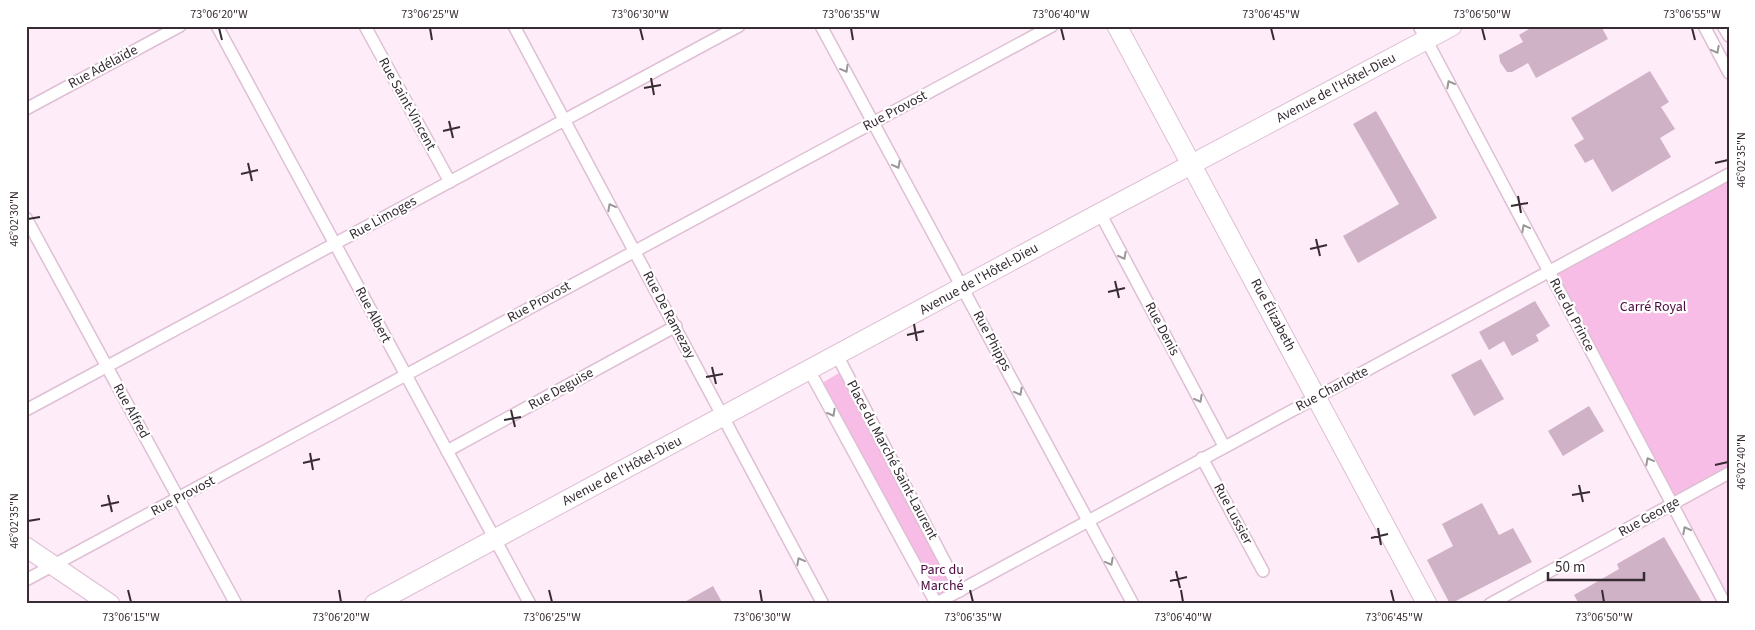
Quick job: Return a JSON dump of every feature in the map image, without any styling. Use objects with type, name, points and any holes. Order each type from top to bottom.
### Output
[{"type":"main road","name":"Rue Élizabeth","points":[[1117,26],[1427,604]]},
{"type":"main road","name":"Avenue de l'Hôtel-Dieu","points":[[374,604],[1191,164],[1422,33],[1452,26]]},
{"type":"main road","points":[[26,547],[110,604]]},
{"type":"street","name":"Rue Adélaïde","points":[[26,109],[180,26]]},
{"type":"street","name":"Rue Albert","points":[[217,26],[530,604]]},
{"type":"street","name":"Rue Saint-Vincent","points":[[365,26],[450,182]]},
{"type":"street","name":"Rue De Ramezay","points":[[514,26],[823,604]]},
{"type":"street","name":"Rue Limoges","points":[[26,410],[739,26]]},
{"type":"street","name":"Rue Phipps","points":[[822,26],[1133,604]]},
{"type":"street","name":"Rue Provost","points":[[26,580],[1052,26]]},
{"type":"street","points":[[1704,26],[1729,73]]},
{"type":"street","points":[[1724,26],[1729,36]]},
{"type":"street","name":"Rue du Prince","points":[[1422,33],[1725,604]]},
{"type":"street","name":"Rue Charlotte","points":[[935,604],[1729,174]]},
{"type":"street","name":"Rue Denis","points":[[1100,213],[1224,446]]},
{"type":"street","name":"Rue Alfred","points":[[26,218],[236,604]]},
{"type":"street","name":"Rue Deguise","points":[[447,451],[676,326]]},
{"type":"street","name":"Place du Marché Saint-Laurent","points":[[838,355],[960,590]]},
{"type":"street","points":[[809,370],[935,604]]},
{"type":"street","name":"Rue Lussier","points":[[1202,458],[1263,571]]},
{"type":"street","name":"Rue George","points":[[1490,604],[1729,473]]},
{"type":"shaded area","points":[[1729,472],[1729,604],[1672,502]]},
{"type":"green space","name":"Carré Royal","points":[[1729,180],[1729,471],[1672,502],[1550,275]]},
{"type":"green space","name":"Parc du Marché","points":[[839,373],[966,591],[942,604],[822,383]]},
{"type":"building","points":[[1534,26],[1601,26],[1608,39],[1536,78],[1528,63],[1512,72],[1507,72],[1500,62],[1499,55],[1523,42],[1519,35]]},
{"type":"building","points":[[1650,71],[1669,102],[1661,107],[1675,129],[1660,138],[1671,157],[1612,192],[1593,159],[1585,163],[1574,145],[1584,139],[1571,118]]},
{"type":"building","points":[[1376,111],[1437,218],[1358,263],[1343,236],[1399,204],[1353,124]]},
{"type":"building","points":[[1535,301],[1550,326],[1536,335],[1539,341],[1512,356],[1504,341],[1489,350],[1479,332]]},
{"type":"building","points":[[1481,359],[1504,399],[1474,416],[1451,375]]},
{"type":"building","points":[[1589,406],[1604,431],[1563,456],[1548,431]]},
{"type":"building","points":[[1482,503],[1499,535],[1513,528],[1532,562],[1450,604],[1427,560],[1453,546],[1442,524]]},
{"type":"building","points":[[1664,537],[1703,604],[1579,604],[1574,595],[1619,569],[1617,564]]},
{"type":"building","points":[[713,586],[723,604],[681,604]]}]
